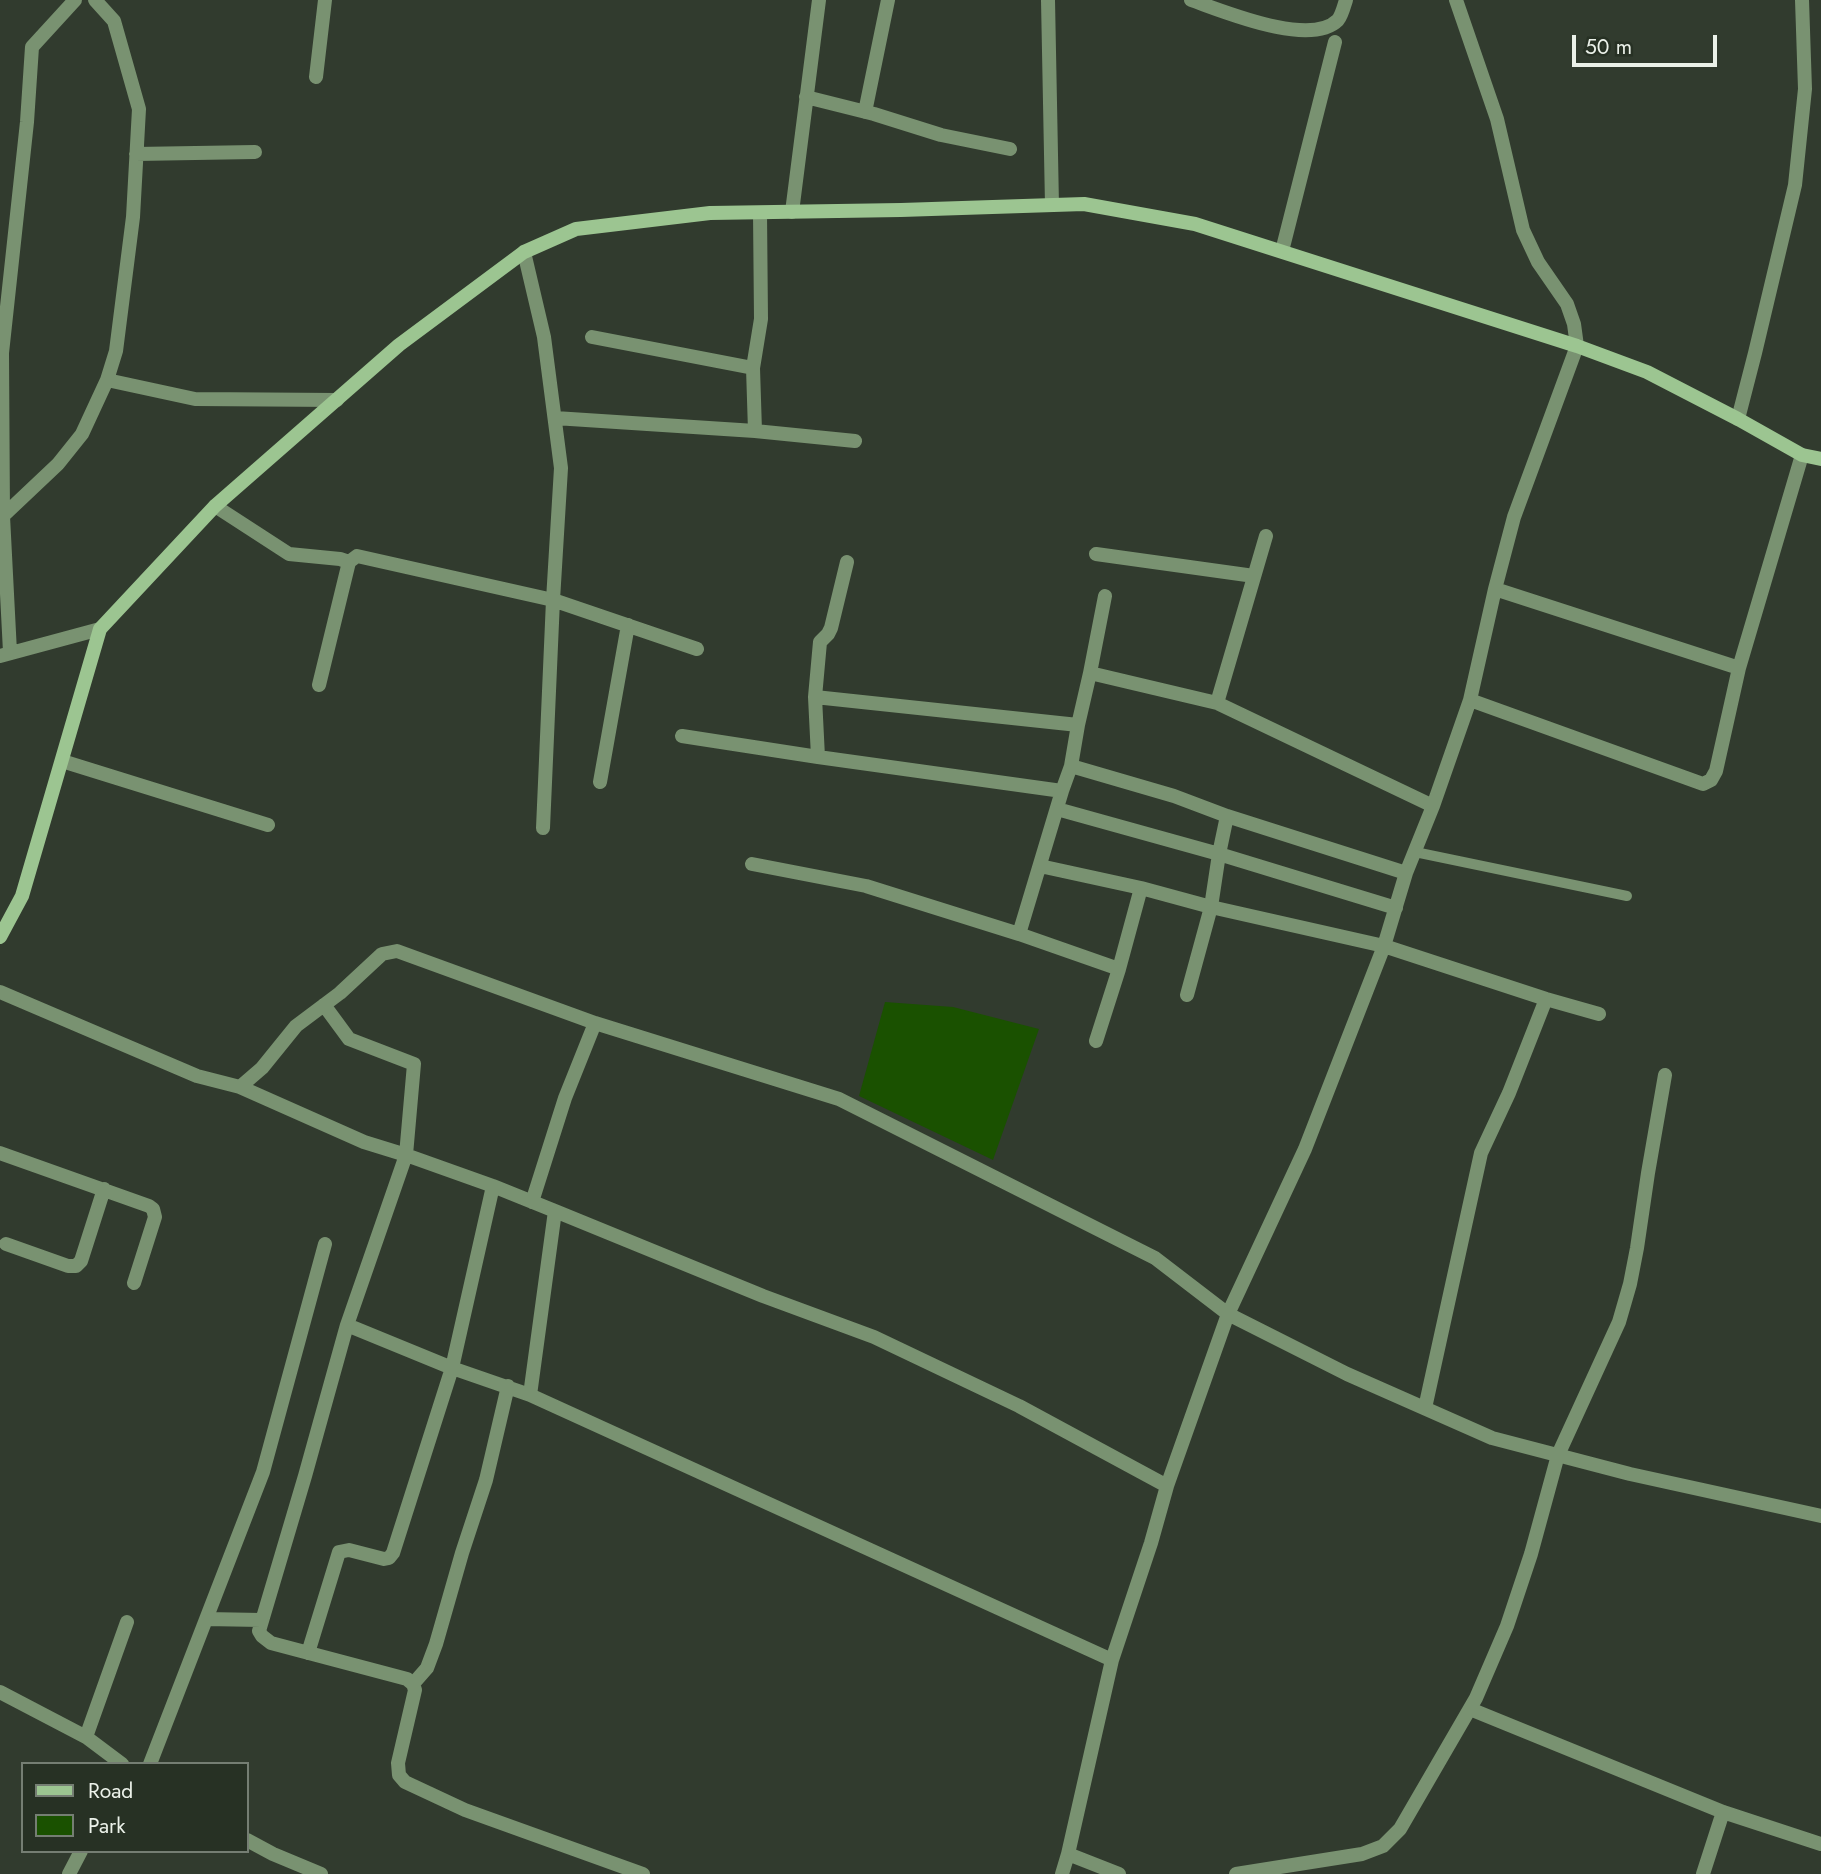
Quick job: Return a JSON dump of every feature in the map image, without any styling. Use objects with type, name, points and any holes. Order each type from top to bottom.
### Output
[{"type":"street","points":[[75,0],[32,47],[27,122],[2,353],[5,654],[100,629]]},
{"type":"street","points":[[3,516],[58,464],[82,434],[107,380],[116,351],[133,217],[139,109],[114,21],[95,0]]},
{"type":"street","points":[[316,77],[324,0]]},
{"type":"street","points":[[792,212],[819,0]]},
{"type":"street","points":[[865,112],[888,0]]},
{"type":"street","points":[[1048,0],[1052,205]]},
{"type":"street","points":[[1191,0],[1254,22],[1311,30],[1336,22],[1346,0]]},
{"type":"street","points":[[1062,1874],[1112,1660],[1167,1486],[1228,1314],[1305,1149],[1384,946],[1406,873],[1470,700],[1494,589],[1514,517],[1577,346],[1574,324],[1567,304],[1538,262],[1523,230],[1497,119],[1456,0]]},
{"type":"street","points":[[1738,419],[1795,185],[1805,89],[1802,0]]},
{"type":"street","points":[[1282,251],[1335,42]]},
{"type":"street","points":[[806,97],[941,135],[1010,149]]},
{"type":"street","points":[[136,154],[256,152]]},
{"type":"street","points":[[0,937],[22,896],[100,629],[215,506],[399,345],[524,252],[576,229],[710,214],[1084,204],[1195,224],[1577,346],[1647,372],[1802,455],[1821,459]]},
{"type":"street","points":[[755,431],[753,368],[761,319],[760,213]]},
{"type":"street","points":[[524,252],[544,337],[561,468],[542,828]]},
{"type":"street","points":[[592,337],[753,368]]},
{"type":"street","points":[[107,380],[195,399],[337,400]]},
{"type":"street","points":[[555,418],[755,431],[855,441]]},
{"type":"street","points":[[1470,700],[1703,784],[1711,780],[1716,772],[1739,668],[1802,455]]},
{"type":"street","points":[[215,506],[289,554],[349,562]]},
{"type":"street","points":[[1217,703],[1266,536]]},
{"type":"street","points":[[1097,554],[1254,576]]},
{"type":"street","points":[[319,685],[349,562],[357,556],[553,600],[697,649]]},
{"type":"street","points":[[818,757],[815,697],[820,642],[831,628],[847,562]]},
{"type":"street","points":[[1494,589],[1739,668]]},
{"type":"street","points":[[1019,934],[1071,766],[1105,596]]},
{"type":"street","points":[[600,782],[628,625]]},
{"type":"street","points":[[1090,673],[1217,703],[1433,806]]},
{"type":"street","points":[[815,697],[1078,725]]},
{"type":"street","points":[[682,736],[1062,791]]},
{"type":"street","points":[[62,761],[268,825]]},
{"type":"street","points":[[1071,766],[1174,796],[1227,816],[1406,873]]},
{"type":"street","points":[[1057,809],[1219,854],[1396,908]]},
{"type":"street","points":[[1186,995],[1211,907],[1227,816]]},
{"type":"street","points":[[752,864],[866,886],[1119,969]]},
{"type":"street","points":[[1040,866],[1384,946],[1599,1014]]},
{"type":"street","points":[[1096,1041],[1141,888]]},
{"type":"street","points":[[240,1087],[262,1068],[296,1026],[340,993],[382,954],[397,951],[596,1023],[839,1099],[1155,1258],[1228,1314],[1347,1374],[1492,1438],[1630,1474],[1821,1516]]},
{"type":"street","points":[[0,992],[197,1076],[240,1087],[364,1142],[492,1186],[873,1337],[1019,1406],[1167,1486]]},
{"type":"street","points":[[1425,1408],[1481,1153],[1509,1093],[1546,999]]},
{"type":"street","points":[[324,1005],[349,1039],[414,1064],[406,1155],[347,1325],[259,1630],[271,1643],[407,1679],[413,1684],[413,1703],[398,1763],[399,1775],[405,1782],[465,1810],[643,1874]]},
{"type":"street","points":[[532,1202],[565,1098],[596,1023]]},
{"type":"street","points":[[1236,1874],[1362,1854],[1383,1846],[1399,1829],[1469,1709],[1507,1626],[1531,1555],[1558,1455],[1619,1322],[1637,1248],[1647,1172],[1665,1075]]},
{"type":"street","points":[[0,1153],[153,1209],[155,1217],[134,1283]]},
{"type":"street","points":[[308,1653],[339,1552],[349,1550],[384,1559],[393,1553],[452,1368],[492,1186]]},
{"type":"street","points":[[6,1244],[68,1266],[76,1266],[81,1261],[104,1189]]},
{"type":"street","points":[[530,1395],[555,1211]]},
{"type":"street","points":[[151,1762],[263,1472],[325,1244]]},
{"type":"street","points":[[347,1325],[452,1368],[530,1395],[1112,1660]]},
{"type":"street","points":[[413,1684],[427,1668],[436,1644],[486,1480],[508,1387]]},
{"type":"street","points":[[206,1619],[261,1620]]},
{"type":"street","points":[[86,1737],[127,1622]]},
{"type":"street","points":[[0,1692],[86,1737],[119,1762]]},
{"type":"street","points":[[1469,1709],[1723,1812],[1821,1844]]},
{"type":"street","points":[[1703,1874],[1723,1812]]},
{"type":"street","points":[[248,1841],[321,1874]]},
{"type":"street","points":[[69,1874],[80,1853]]},
{"type":"street","points":[[1068,1853],[1119,1874]]},
{"type":"lane","points":[[1415,852],[1627,896]]},
{"type":"green space","points":[[885,1002],[953,1007],[1039,1029],[993,1160],[859,1096]]}]
